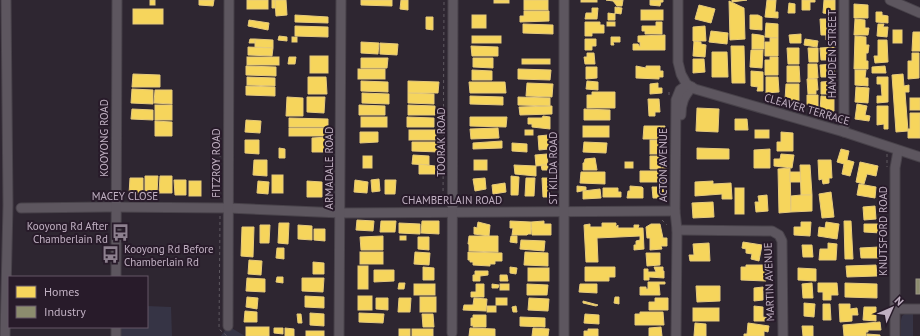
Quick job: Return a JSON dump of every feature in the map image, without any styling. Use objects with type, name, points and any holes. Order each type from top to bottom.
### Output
[{"type":"street","points":[[5,336],[4,205],[6,0]]},
{"type":"street","name":"KOOYONG ROAD","points":[[116,276],[117,0]]},
{"type":"street","name":"FITZROY ROAD","points":[[228,326],[229,0]]},
{"type":"street","name":"ARMADALE ROAD","points":[[339,336],[341,213],[341,0]]},
{"type":"street","name":"TOORAK ROAD","points":[[452,333],[453,0]]},
{"type":"street","name":"ST KILDA ROAD","points":[[564,0],[564,336]]},
{"type":"street","points":[[678,0],[678,62],[681,74],[689,86],[680,90],[678,94]]},
{"type":"street","name":"HAMPDEN STREET","points":[[844,0],[844,132]]},
{"type":"street","points":[[890,0],[920,13]]},
{"type":"street","name":"CLEAVER TERRACE","points":[[689,86],[844,132],[920,157]]},
{"type":"street","name":"ACTON AVENUE","points":[[676,336],[681,202],[681,108],[682,100],[689,86]]},
{"type":"street","name":"ACTON AVENUE","points":[[678,94],[676,100],[675,211],[680,230],[682,336]]},
{"type":"street","name":"KNUTSFORD ROAD","points":[[895,336],[895,168],[898,151]]},
{"type":"street","name":"MACEY CLOSE","points":[[21,208],[228,208]]},
{"type":"street","name":"CHAMBERLAIN ROAD","points":[[228,208],[341,213],[675,211]]},
{"type":"street","name":"MARTIN AVENUE","points":[[680,230],[772,232],[779,235],[782,241],[783,336]]},
{"type":"street","points":[[895,309],[920,309]]},
{"type":"path","points":[[442,212],[444,0]]},
{"type":"path","points":[[669,98],[669,91],[678,94]]},
{"type":"shaded area","points":[[148,306],[171,307],[172,336],[120,336],[120,328],[148,328]]},
{"type":"shaded area","points":[[913,312],[913,336],[901,336],[902,316],[906,313]]},
{"type":"shaded area","points":[[228,326],[245,336],[221,336]]},
{"type":"building: Homes","points":[[150,0],[155,0],[155,5],[150,5]]},
{"type":"building: Homes","points":[[199,0],[214,0],[213,6],[199,5]]},
{"type":"building: Homes","points":[[247,0],[268,0],[268,9],[247,9]]},
{"type":"building: Homes","points":[[272,0],[275,0],[276,8],[272,8]]},
{"type":"building: Homes","points":[[275,0],[286,0],[287,15],[276,16]]},
{"type":"building: Homes","points":[[361,0],[392,0],[392,6],[361,5]]},
{"type":"building: Homes","points":[[401,0],[408,0],[408,10],[400,9]]},
{"type":"building: Homes","points":[[494,0],[509,0],[509,3],[494,3]]},
{"type":"building: Homes","points":[[524,0],[548,0],[548,10],[524,10]]},
{"type":"building: Homes","points":[[581,0],[597,0],[597,2],[581,2]]},
{"type":"building: Homes","points":[[606,0],[623,0],[622,6],[617,6],[613,1]]},
{"type":"building: Homes","points":[[650,0],[663,0],[663,2],[661,2],[660,6],[650,5]]},
{"type":"building: Homes","points":[[732,0],[747,0],[732,2]]},
{"type":"building: Homes","points":[[767,0],[776,0],[775,12],[778,12],[778,18],[765,17]]},
{"type":"building: Homes","points":[[802,0],[815,0],[815,2],[810,2],[810,10],[802,10]]},
{"type":"building: Homes","points":[[824,0],[835,0],[835,10],[830,10],[830,14],[823,13]]},
{"type":"building: Homes","points":[[729,1],[744,8],[745,39],[730,40]]},
{"type":"building: Homes","points":[[789,3],[795,4],[795,13],[788,13]]},
{"type":"building: Homes","points":[[854,4],[868,5],[868,18],[854,18]]},
{"type":"building: Homes","points":[[699,5],[715,9],[711,23],[695,19]]},
{"type":"building: Homes","points":[[615,7],[622,8],[621,14],[615,13]]},
{"type":"building: Homes","points":[[592,8],[598,8],[597,19],[585,19],[586,13],[592,13]]},
{"type":"building: Homes","points":[[133,9],[163,9],[163,24],[133,24]]},
{"type":"building: Homes","points":[[641,10],[663,10],[663,20],[641,20]]},
{"type":"building: Homes","points":[[524,11],[549,11],[549,21],[520,22],[520,16],[524,16]]},
{"type":"building: Homes","points":[[876,12],[882,12],[882,15],[888,16],[888,23],[876,22]]},
{"type":"building: Homes","points":[[608,13],[615,14],[615,20],[608,20]]},
{"type":"building: Homes","points":[[295,15],[328,17],[328,23],[295,22]]},
{"type":"building: Homes","points":[[472,15],[486,15],[486,28],[472,28]]},
{"type":"building: Homes","points":[[750,15],[758,15],[762,17],[762,30],[750,29]]},
{"type":"building: Homes","points":[[426,17],[433,17],[433,30],[426,29]]},
{"type":"building: Homes","points":[[820,19],[832,19],[833,40],[826,40],[826,35],[821,35]]},
{"type":"building: Homes","points":[[855,19],[865,20],[865,28],[869,28],[868,35],[854,35]]},
{"type":"building: Homes","points":[[249,20],[269,23],[268,30],[248,26]]},
{"type":"building: Homes","points":[[585,22],[600,22],[600,25],[604,25],[604,33],[592,33],[592,36],[585,36]]},
{"type":"building: Homes","points":[[607,22],[615,22],[615,26],[607,26]]},
{"type":"building: Homes","points":[[656,22],[662,22],[662,34],[645,34],[645,31],[642,31],[642,26],[656,26]]},
{"type":"building: Homes","points":[[766,23],[778,24],[778,38],[765,37]]},
{"type":"building: Homes","points":[[523,24],[553,25],[553,34],[523,33]]},
{"type":"building: Homes","points":[[878,24],[884,24],[883,27],[888,27],[887,37],[877,36]]},
{"type":"building: Homes","points":[[295,26],[328,27],[328,37],[295,36]]},
{"type":"building: Homes","points":[[705,26],[706,41],[693,41],[693,27]]},
{"type":"building: Homes","points":[[893,30],[902,30],[902,43],[893,43]]},
{"type":"building: Homes","points":[[711,31],[728,33],[727,44],[709,42]]},
{"type":"building: Homes","points":[[913,32],[920,32],[920,51],[912,51]]},
{"type":"building: Homes","points":[[752,34],[764,36],[764,49],[752,49]]},
{"type":"building: Homes","points":[[801,34],[801,43],[790,43],[789,35]]},
{"type":"building: Homes","points":[[665,35],[665,50],[633,50],[633,44],[638,44],[640,47],[638,36]]},
{"type":"building: Homes","points":[[279,36],[287,37],[287,41],[278,40]]},
{"type":"building: Homes","points":[[472,36],[501,36],[501,43],[472,43]]},
{"type":"building: Homes","points":[[855,36],[866,37],[866,45],[869,45],[868,53],[866,53],[868,69],[854,69]]},
{"type":"building: Homes","points":[[292,37],[297,37],[297,42],[292,42]]},
{"type":"building: Homes","points":[[611,37],[620,37],[620,42],[613,42],[614,45],[611,45]]},
{"type":"building: Homes","points":[[770,38],[778,38],[778,56],[765,56],[765,42],[770,42]]},
{"type":"building: Homes","points":[[250,39],[255,39],[255,43],[249,43]]},
{"type":"building: Homes","points":[[255,39],[273,40],[273,48],[255,47]]},
{"type":"building: Homes","points":[[585,39],[596,39],[596,46],[592,46],[592,50],[585,50]]},
{"type":"building: Homes","points":[[805,39],[818,41],[817,47],[804,45]]},
{"type":"building: Homes","points":[[878,40],[887,40],[888,62],[875,63],[874,56],[878,56]]},
{"type":"building: Homes","points":[[694,41],[701,42],[701,44],[706,45],[705,57],[693,56]]},
{"type":"building: Homes","points":[[361,42],[379,43],[378,54],[361,53]]},
{"type":"building: Homes","points":[[380,43],[398,44],[397,55],[380,54]]},
{"type":"building: Homes","points":[[471,46],[498,47],[498,56],[472,56]]},
{"type":"building: Homes","points":[[731,46],[744,46],[745,83],[732,83]]},
{"type":"building: Homes","points":[[248,47],[273,48],[272,56],[248,55]]},
{"type":"building: Homes","points":[[835,47],[835,60],[821,60],[820,48]]},
{"type":"building: Homes","points":[[787,48],[799,48],[799,64],[788,64]]},
{"type":"building: Homes","points":[[808,48],[818,48],[818,62],[809,62]]},
{"type":"building: Homes","points":[[751,50],[763,50],[762,68],[750,67]]},
{"type":"building: Homes","points":[[712,52],[727,52],[728,77],[712,77]]},
{"type":"building: Homes","points":[[587,53],[594,53],[595,64],[585,64],[584,57],[587,57]]},
{"type":"building: Homes","points":[[912,53],[919,53],[919,78],[908,79],[908,61],[912,61]]},
{"type":"building: Homes","points":[[310,56],[328,56],[328,73],[310,73]]},
{"type":"building: Homes","points":[[247,57],[279,57],[279,65],[247,65]]},
{"type":"building: Homes","points":[[289,57],[296,57],[295,64],[288,64]]},
{"type":"building: Homes","points":[[770,57],[778,57],[778,75],[765,75],[765,60],[770,60]]},
{"type":"building: Homes","points":[[361,58],[388,58],[387,68],[361,68]]},
{"type":"building: Homes","points":[[473,58],[493,58],[493,68],[473,67]]},
{"type":"building: Homes","points":[[522,59],[550,59],[550,64],[522,64]]},
{"type":"building: Homes","points":[[693,59],[704,59],[705,72],[693,73]]},
{"type":"building: Homes","points":[[808,64],[817,64],[818,78],[808,79]]},
{"type":"building: Homes","points":[[834,64],[835,77],[821,77],[820,65]]},
{"type":"building: Homes","points":[[246,66],[276,67],[276,76],[246,75]]},
{"type":"building: Homes","points":[[636,66],[646,68],[646,66],[660,66],[660,71],[663,71],[663,77],[659,77],[659,79],[636,78]]},
{"type":"building: Homes","points":[[787,66],[799,66],[800,82],[787,82]]},
{"type":"building: Homes","points":[[885,66],[886,73],[872,73],[872,67]]},
{"type":"building: Homes","points":[[586,67],[597,67],[597,78],[586,79]]},
{"type":"building: Homes","points":[[358,69],[385,69],[385,79],[358,79]]},
{"type":"building: Homes","points":[[518,69],[551,70],[550,80],[518,79]]},
{"type":"building: Homes","points":[[472,70],[492,71],[492,80],[472,80]]},
{"type":"building: Homes","points":[[855,70],[866,70],[865,78],[868,78],[868,86],[855,85]]},
{"type":"building: Homes","points":[[751,71],[763,72],[763,91],[757,91],[758,87],[751,86]]},
{"type":"building: Homes","points":[[133,74],[160,75],[160,87],[132,87]]},
{"type":"building: Homes","points":[[903,74],[904,86],[909,85],[909,92],[905,92],[908,131],[896,132],[892,75]]},
{"type":"building: Homes","points":[[247,77],[275,78],[275,86],[247,85]]},
{"type":"building: Homes","points":[[308,77],[326,77],[327,94],[308,94]]},
{"type":"building: Homes","points":[[766,77],[778,77],[779,92],[766,93]]},
{"type":"building: Homes","points":[[877,77],[888,77],[888,102],[877,103],[877,96],[882,96],[881,84],[877,84]]},
{"type":"building: Homes","points":[[807,79],[817,79],[818,90],[816,90],[816,94],[808,94]]},
{"type":"building: Homes","points":[[361,81],[388,82],[388,92],[361,91]]},
{"type":"building: Homes","points":[[408,81],[439,82],[438,93],[408,93]]},
{"type":"building: Homes","points":[[587,81],[598,82],[598,90],[586,89]]},
{"type":"building: Homes","points":[[835,81],[835,94],[821,94],[821,82]]},
{"type":"building: Homes","points":[[469,82],[505,82],[506,93],[470,93]]},
{"type":"building: Homes","points":[[527,83],[553,84],[552,97],[526,96]]},
{"type":"building: Homes","points":[[658,83],[658,88],[662,88],[662,93],[650,94],[650,84]]},
{"type":"building: Homes","points":[[786,84],[799,84],[799,101],[785,100]]},
{"type":"building: Homes","points":[[246,86],[275,87],[275,96],[246,95]]},
{"type":"building: Homes","points":[[856,87],[869,88],[868,103],[855,102]]},
{"type":"building: Homes","points":[[132,89],[153,90],[153,104],[131,103]]},
{"type":"building: Homes","points":[[155,90],[172,90],[172,104],[154,103]]},
{"type":"building: Homes","points":[[592,92],[615,92],[615,108],[587,108],[587,95],[592,95]]},
{"type":"building: Homes","points":[[362,93],[389,94],[389,104],[362,103]]},
{"type":"building: Homes","points":[[408,93],[434,94],[434,104],[408,103]]},
{"type":"building: Homes","points":[[807,95],[818,95],[818,107],[807,106]]},
{"type":"building: Homes","points":[[470,96],[503,97],[503,105],[470,104]]},
{"type":"building: Homes","points":[[821,96],[834,97],[834,111],[820,111]]},
{"type":"building: Homes","points":[[287,97],[303,98],[303,116],[286,116]]},
{"type":"building: Homes","points":[[307,97],[325,97],[324,113],[307,112]]},
{"type":"building: Homes","points":[[518,97],[550,98],[550,106],[518,105]]},
{"type":"building: Homes","points":[[910,98],[920,98],[920,110],[910,110]]},
{"type":"building: Homes","points":[[648,99],[659,99],[660,112],[655,112],[655,116],[649,116]]},
{"type":"building: Homes","points":[[857,104],[867,106],[865,115],[870,116],[869,121],[855,119]]},
{"type":"building: Homes","points":[[155,105],[172,105],[172,120],[155,120]]},
{"type":"building: Homes","points":[[359,105],[385,106],[385,115],[359,115]]},
{"type":"building: Homes","points":[[408,105],[435,106],[435,115],[408,115]]},
{"type":"building: Homes","points":[[552,106],[552,114],[520,115],[519,107]]},
{"type":"building: Homes","points":[[877,106],[888,106],[888,129],[884,129],[884,124],[877,125]]},
{"type":"building: Homes","points":[[697,108],[719,109],[718,132],[696,131]]},
{"type":"building: Homes","points":[[132,109],[153,110],[153,120],[131,119]]},
{"type":"building: Homes","points":[[584,109],[610,110],[610,120],[584,120]]},
{"type":"building: Homes","points":[[910,113],[920,113],[920,138],[908,138],[908,129],[910,129]]},
{"type":"building: Homes","points":[[543,116],[550,117],[550,129],[532,127],[532,124],[528,124],[528,118],[542,118]]},
{"type":"building: Homes","points":[[361,117],[387,117],[387,127],[361,127]]},
{"type":"building: Homes","points":[[407,117],[434,118],[434,127],[407,127]]},
{"type":"building: Homes","points":[[470,117],[507,117],[506,127],[470,126]]},
{"type":"building: Homes","points":[[289,118],[328,119],[328,127],[289,127]]},
{"type":"building: Homes","points":[[735,119],[747,119],[748,130],[735,130]]},
{"type":"building: Homes","points":[[246,120],[261,121],[260,133],[245,132]]},
{"type":"building: Homes","points":[[155,121],[172,122],[172,136],[155,136]]},
{"type":"building: Homes","points":[[583,126],[609,126],[609,137],[583,137]]},
{"type":"building: Homes","points":[[644,126],[665,126],[664,139],[643,139]]},
{"type":"building: Homes","points":[[289,128],[328,128],[328,136],[289,136]]},
{"type":"building: Homes","points":[[498,128],[499,138],[471,139],[470,129]]},
{"type":"building: Homes","points":[[409,130],[436,130],[436,140],[409,140]]},
{"type":"building: Homes","points":[[525,130],[533,130],[533,135],[525,135]]},
{"type":"building: Homes","points":[[755,130],[769,130],[769,138],[755,138]]},
{"type":"building: Homes","points":[[360,132],[378,132],[378,142],[360,143]]},
{"type":"building: Homes","points":[[781,132],[793,133],[793,151],[777,151],[777,142],[781,142]]},
{"type":"building: Homes","points":[[548,135],[549,149],[539,150],[538,136]]},
{"type":"building: Homes","points":[[328,137],[328,152],[312,152],[312,138]]},
{"type":"building: Homes","points":[[245,140],[259,140],[259,154],[245,153]]},
{"type":"building: Homes","points":[[650,140],[659,140],[659,154],[650,154]]},
{"type":"building: Homes","points":[[502,141],[502,148],[473,149],[473,143]]},
{"type":"building: Homes","points":[[412,142],[439,142],[439,152],[412,151]]},
{"type":"building: Homes","points":[[584,142],[607,143],[606,153],[583,152]]},
{"type":"building: Homes","points":[[512,143],[527,144],[527,152],[512,151]]},
{"type":"building: Homes","points":[[279,148],[285,149],[285,158],[279,158]]},
{"type":"building: Homes","points":[[697,148],[729,149],[729,159],[697,159]]},
{"type":"building: Homes","points":[[770,149],[770,168],[754,168],[754,150]]},
{"type":"building: Homes","points":[[841,149],[849,151],[847,160],[854,162],[850,176],[842,174],[844,164],[837,162]]},
{"type":"building: Homes","points":[[547,154],[548,165],[536,166],[535,155]]},
{"type":"building: Homes","points":[[781,154],[794,155],[792,168],[774,166],[774,159],[780,159]]},
{"type":"building: Homes","points":[[413,155],[429,156],[429,165],[412,164]]},
{"type":"building: Homes","points":[[363,156],[372,156],[372,168],[363,168]]},
{"type":"building: Homes","points":[[650,156],[662,156],[663,162],[660,163],[661,169],[650,169]]},
{"type":"building: Homes","points":[[595,158],[597,170],[583,170],[583,163],[585,159]]},
{"type":"building: Homes","points":[[254,160],[267,160],[267,176],[253,175]]},
{"type":"building: Homes","points":[[474,160],[487,160],[487,170],[474,170]]},
{"type":"building: Homes","points":[[818,160],[831,160],[832,178],[829,178],[829,183],[823,184],[822,179],[819,180]]},
{"type":"building: Homes","points":[[625,162],[633,162],[633,168],[625,168]]},
{"type":"building: Homes","points":[[860,162],[878,166],[876,176],[867,174],[864,184],[856,182]]},
{"type":"building: Homes","points":[[419,164],[435,166],[436,174],[419,174]]},
{"type":"building: Homes","points":[[514,165],[536,166],[536,176],[515,174]]},
{"type":"building: Homes","points":[[541,165],[548,165],[548,170],[542,170]]},
{"type":"building: Homes","points":[[800,165],[810,165],[812,195],[801,195]]},
{"type":"building: Homes","points":[[662,167],[666,167],[668,171],[662,171]]},
{"type":"building: Homes","points":[[790,168],[791,212],[779,213],[778,169]]},
{"type":"building: Homes","points":[[640,171],[663,171],[663,177],[666,177],[666,185],[660,185],[660,182],[640,182]]},
{"type":"building: Homes","points":[[581,172],[605,172],[605,184],[580,183]]},
{"type":"building: Homes","points":[[790,172],[800,172],[801,182],[790,182]]},
{"type":"building: Homes","points":[[272,175],[283,175],[283,193],[272,193]]},
{"type":"building: Homes","points":[[145,176],[158,176],[157,193],[145,193]]},
{"type":"building: Homes","points":[[160,176],[172,176],[172,193],[159,193]]},
{"type":"building: Homes","points":[[511,176],[519,177],[518,195],[511,195]]},
{"type":"building: Homes","points":[[130,178],[143,178],[143,195],[129,194]]},
{"type":"building: Homes","points":[[485,178],[486,189],[475,191],[473,179]]},
{"type":"building: Homes","points":[[526,178],[535,178],[534,196],[525,196]]},
{"type":"building: Homes","points":[[542,178],[550,178],[551,197],[543,197]]},
{"type":"building: Homes","points":[[379,179],[380,191],[372,192],[371,180]]},
{"type":"building: Homes","points":[[174,180],[186,180],[186,195],[175,195]]},
{"type":"building: Homes","points":[[355,180],[368,182],[367,193],[354,192]]},
{"type":"building: Homes","points":[[385,180],[396,180],[395,194],[385,194]]},
{"type":"building: Homes","points":[[189,181],[201,181],[201,196],[189,196]]},
{"type":"building: Homes","points":[[258,181],[269,182],[268,194],[257,193]]},
{"type":"building: Homes","points":[[307,181],[322,182],[322,197],[307,197]]},
{"type":"building: Homes","points":[[713,181],[713,184],[731,183],[732,199],[722,199],[722,194],[695,196],[695,182]]},
{"type":"building: Homes","points":[[505,183],[506,192],[493,194],[492,185]]},
{"type":"building: Homes","points":[[859,184],[876,187],[875,198],[857,195]]},
{"type":"building: Homes","points":[[577,186],[586,187],[586,190],[577,192]]},
{"type":"building: Homes","points":[[630,186],[642,187],[643,198],[627,198],[628,191],[630,191]]},
{"type":"building: Homes","points":[[652,187],[663,187],[665,198],[653,198]]},
{"type":"building: Homes","points":[[603,188],[618,188],[618,192],[621,192],[621,197],[603,197]]},
{"type":"building: Homes","points":[[735,188],[744,188],[744,214],[735,214]]},
{"type":"building: Homes","points":[[600,189],[601,198],[583,199],[583,191]]},
{"type":"building: Homes","points":[[831,192],[834,217],[822,218],[819,194]]},
{"type":"building: Homes","points":[[767,195],[768,211],[756,212],[755,202],[759,202],[758,196]]},
{"type":"building: Homes","points":[[812,195],[812,211],[791,212],[791,196]]},
{"type":"building: Homes","points":[[713,202],[714,217],[693,218],[692,203]]},
{"type":"building: Homes","points":[[875,206],[876,219],[864,220],[863,207]]},
{"type":"building: Homes","points":[[357,220],[374,221],[373,231],[356,230]]},
{"type":"building: Homes","points":[[381,221],[396,221],[395,232],[380,232]]},
{"type":"building: Homes","points":[[422,221],[439,221],[439,234],[421,233]]},
{"type":"building: Homes","points":[[510,221],[531,222],[531,234],[512,235],[513,228],[510,228]]},
{"type":"building: Homes","points":[[544,221],[544,224],[551,224],[551,235],[532,235],[531,222]]},
{"type":"building: Homes","points":[[844,221],[851,221],[853,259],[845,259]]},
{"type":"building: Homes","points":[[478,222],[490,225],[489,236],[474,234],[474,227],[477,228]]},
{"type":"building: Homes","points":[[801,222],[811,222],[810,236],[794,235],[794,227],[801,227]]},
{"type":"building: Homes","points":[[826,222],[839,224],[837,239],[818,236],[819,227],[825,228]]},
{"type":"building: Homes","points":[[279,223],[289,223],[288,244],[278,243]]},
{"type":"building: Homes","points":[[399,223],[420,224],[420,234],[399,233]]},
{"type":"building: Homes","points":[[602,223],[616,223],[616,227],[618,225],[618,228],[634,228],[634,225],[639,225],[638,228],[643,228],[644,249],[634,250],[634,245],[636,245],[636,241],[640,240],[640,236],[597,238],[598,262],[586,262],[584,225],[590,224],[590,227],[602,227]]},
{"type":"building: Homes","points":[[651,224],[660,224],[663,238],[667,238],[667,246],[661,246],[662,249],[650,250],[650,238],[647,238],[646,227]]},
{"type":"building: Homes","points":[[864,224],[881,224],[881,233],[864,232]]},
{"type":"building: Homes","points":[[260,225],[270,225],[269,243],[260,243]]},
{"type":"building: Homes","points":[[298,225],[312,226],[312,240],[298,239]]},
{"type":"building: Homes","points":[[242,227],[254,227],[253,257],[241,256]]},
{"type":"building: Homes","points":[[314,229],[325,229],[325,241],[314,240]]},
{"type":"building: Homes","points":[[383,236],[383,250],[361,250],[360,237]]},
{"type":"building: Homes","points":[[400,236],[406,236],[406,240],[400,240]]},
{"type":"building: Homes","points":[[469,236],[498,236],[498,252],[469,251]]},
{"type":"building: Homes","points":[[511,236],[517,236],[517,243],[510,242]]},
{"type":"building: Homes","points":[[418,237],[429,237],[429,250],[418,249]]},
{"type":"building: Homes","points":[[521,240],[545,241],[544,251],[520,249]]},
{"type":"building: Homes","points":[[743,242],[762,245],[759,261],[751,259],[752,254],[746,253],[746,249],[742,248]]},
{"type":"building: Homes","points":[[709,243],[710,261],[690,261],[689,255],[694,255],[693,244]]},
{"type":"building: Homes","points":[[828,243],[837,244],[836,260],[819,260],[820,249],[828,249]]},
{"type":"building: Homes","points":[[802,245],[812,245],[813,257],[803,257]]},
{"type":"building: Homes","points":[[879,247],[879,258],[861,258],[860,248]]},
{"type":"building: Homes","points":[[277,248],[284,248],[284,259],[276,258]]},
{"type":"building: Homes","points":[[360,252],[383,252],[383,264],[360,264]]},
{"type":"building: Homes","points":[[415,252],[430,253],[429,265],[414,264]]},
{"type":"building: Homes","points":[[468,252],[502,253],[502,261],[495,261],[495,264],[490,264],[490,266],[473,265],[473,262],[468,260]]},
{"type":"building: Homes","points":[[525,252],[548,253],[548,266],[524,265]]},
{"type":"building: Homes","points":[[646,253],[660,253],[660,265],[647,266]]},
{"type":"building: Homes","points":[[249,260],[262,261],[261,275],[248,274]]},
{"type":"building: Homes","points":[[313,262],[324,263],[324,274],[313,274]]},
{"type":"building: Homes","points":[[746,265],[767,265],[766,281],[741,280],[741,267],[746,267]]},
{"type":"building: Homes","points":[[876,265],[877,276],[847,277],[846,266]]},
{"type":"building: Homes","points":[[358,266],[368,266],[368,289],[358,289]]},
{"type":"building: Homes","points":[[423,267],[434,268],[434,280],[423,280]]},
{"type":"building: Homes","points":[[510,267],[517,268],[516,274],[510,273]]},
{"type":"building: Homes","points":[[585,267],[615,267],[615,277],[609,277],[609,281],[585,281]]},
{"type":"building: Homes","points":[[654,267],[663,267],[664,278],[649,277],[649,280],[644,280],[644,269],[648,269],[648,272],[656,272]]},
{"type":"building: Homes","points":[[528,268],[549,268],[549,281],[528,281]]},
{"type":"building: Homes","points":[[798,268],[816,269],[816,281],[798,280]]},
{"type":"building: Homes","points":[[374,270],[394,270],[394,281],[374,282]]},
{"type":"building: Homes","points":[[475,271],[488,271],[488,275],[480,276],[480,281],[473,281]]},
{"type":"building: Homes","points":[[500,275],[507,275],[508,281],[500,281]]},
{"type":"building: Homes","points":[[277,277],[283,277],[283,283],[276,282]]},
{"type":"building: Homes","points":[[247,278],[265,279],[265,292],[246,291]]},
{"type":"building: Homes","points":[[302,278],[324,278],[323,292],[302,291]]},
{"type":"building: Homes","points":[[648,282],[665,282],[665,284],[659,284],[660,295],[640,295],[640,287],[646,287],[646,289],[648,289]]},
{"type":"building: Homes","points":[[399,283],[405,283],[404,289],[398,289]]},
{"type":"building: Homes","points":[[812,283],[813,298],[803,298],[802,284]]},
{"type":"building: Homes","points":[[818,283],[837,283],[838,295],[831,295],[831,300],[823,300],[823,292],[818,292]]},
{"type":"building: Homes","points":[[845,283],[877,284],[877,298],[845,297]]},
{"type":"building: Homes","points":[[414,284],[435,284],[435,295],[414,295]]},
{"type":"building: Homes","points":[[476,284],[484,284],[484,297],[471,297],[471,292],[476,292]]},
{"type":"building: Homes","points":[[492,284],[499,285],[498,288],[492,288]]},
{"type":"building: Homes","points":[[500,284],[509,284],[509,290],[500,290]]},
{"type":"building: Homes","points":[[527,284],[548,285],[547,295],[527,295]]},
{"type":"building: Homes","points":[[580,284],[597,284],[597,293],[579,292]]},
{"type":"building: Homes","points":[[696,286],[720,286],[720,301],[697,302]]},
{"type":"building: Homes","points":[[763,287],[763,300],[754,301],[754,288]]},
{"type":"building: Homes","points":[[305,296],[324,297],[324,308],[305,307]]},
{"type":"building: Homes","points":[[358,296],[372,296],[372,310],[358,310]]},
{"type":"building: Homes","points":[[247,297],[258,298],[257,309],[246,307]]},
{"type":"building: Homes","points":[[420,297],[436,297],[436,312],[420,312]]},
{"type":"building: Homes","points":[[615,297],[619,297],[619,304],[614,303]]},
{"type":"building: Homes","points":[[376,298],[388,298],[388,310],[376,309]]},
{"type":"building: Homes","points":[[399,298],[411,298],[410,312],[398,312]]},
{"type":"building: Homes","points":[[474,298],[487,299],[486,311],[463,310],[464,305],[473,305]]},
{"type":"building: Homes","points":[[496,298],[507,298],[507,305],[496,305]]},
{"type":"building: Homes","points":[[529,298],[549,299],[548,311],[528,310]]},
{"type":"building: Homes","points":[[655,298],[668,298],[668,310],[649,310],[649,302],[655,302]]},
{"type":"building: Homes","points":[[583,301],[598,305],[596,306],[583,303]]},
{"type":"building: Homes","points":[[804,303],[815,304],[814,317],[804,316]]},
{"type":"building: Homes","points":[[823,304],[830,304],[831,320],[823,320]]},
{"type":"building: Homes","points":[[839,304],[850,304],[850,309],[857,308],[858,315],[852,315],[852,321],[840,322]]},
{"type":"building: Homes","points":[[487,306],[496,306],[496,312],[487,312]]},
{"type":"building: Homes","points":[[516,306],[517,312],[513,312],[512,307]]},
{"type":"building: Homes","points":[[754,306],[763,307],[763,317],[769,318],[768,321],[754,321]]},
{"type":"building: Homes","points":[[864,307],[876,307],[876,321],[863,320]]},
{"type":"building: Homes","points":[[693,308],[719,308],[719,321],[693,321]]},
{"type":"building: Homes","points":[[245,311],[257,312],[257,322],[244,322]]},
{"type":"building: Homes","points":[[640,312],[663,312],[664,325],[635,325],[635,314],[640,314]]},
{"type":"building: Homes","points":[[310,313],[324,314],[324,326],[310,325]]},
{"type":"building: Homes","points":[[359,313],[384,314],[383,323],[359,322]]},
{"type":"building: Homes","points":[[297,314],[301,314],[302,323],[298,323]]},
{"type":"building: Homes","points":[[422,314],[433,314],[434,327],[423,327]]},
{"type":"building: Homes","points":[[585,314],[599,315],[599,324],[584,323]]},
{"type":"building: Homes","points":[[473,315],[486,315],[486,327],[471,326],[471,318],[473,318]]},
{"type":"building: Homes","points":[[520,317],[545,318],[545,327],[520,326]]},
{"type":"building: Homes","points":[[880,322],[881,330],[868,330],[868,332],[866,332],[866,336],[844,336],[843,325]]},
{"type":"building: Homes","points":[[695,323],[706,324],[706,336],[694,336]]},
{"type":"building: Homes","points":[[748,323],[769,326],[768,332],[764,331],[764,336],[744,336],[744,334],[747,334]]},
{"type":"building: Homes","points":[[802,326],[813,326],[813,336],[803,336]]},
{"type":"building: Homes","points":[[246,327],[269,327],[269,336],[246,336]]},
{"type":"building: Homes","points":[[661,327],[662,336],[649,336],[649,328]]},
{"type":"building: Homes","points":[[274,328],[283,328],[283,334],[274,333]]},
{"type":"building: Homes","points":[[285,328],[294,329],[294,336],[285,336]]},
{"type":"building: Homes","points":[[470,328],[495,329],[495,336],[469,336]]},
{"type":"building: Homes","points":[[533,328],[549,329],[548,336],[532,336]]},
{"type":"building: Homes","points":[[399,329],[410,329],[410,336],[399,336]]},
{"type":"building: Homes","points":[[412,329],[433,329],[433,336],[412,336]]},
{"type":"building: Homes","points":[[588,329],[598,329],[598,336],[584,336],[584,331],[588,331]]},
{"type":"building: Homes","points":[[306,331],[324,331],[324,336],[306,336]]},
{"type":"building: Homes","points":[[867,334],[880,335],[880,336],[867,336]]},
{"type":"building: Industry","points":[[916,279],[920,279],[920,294],[916,294]]},
{"type":"place","name":"Kooyong Rd After Chamberlain Rd","points":[[121,232]]},
{"type":"place","name":"Kooyong Rd Before Chamberlain Rd","points":[[111,255]]}]
